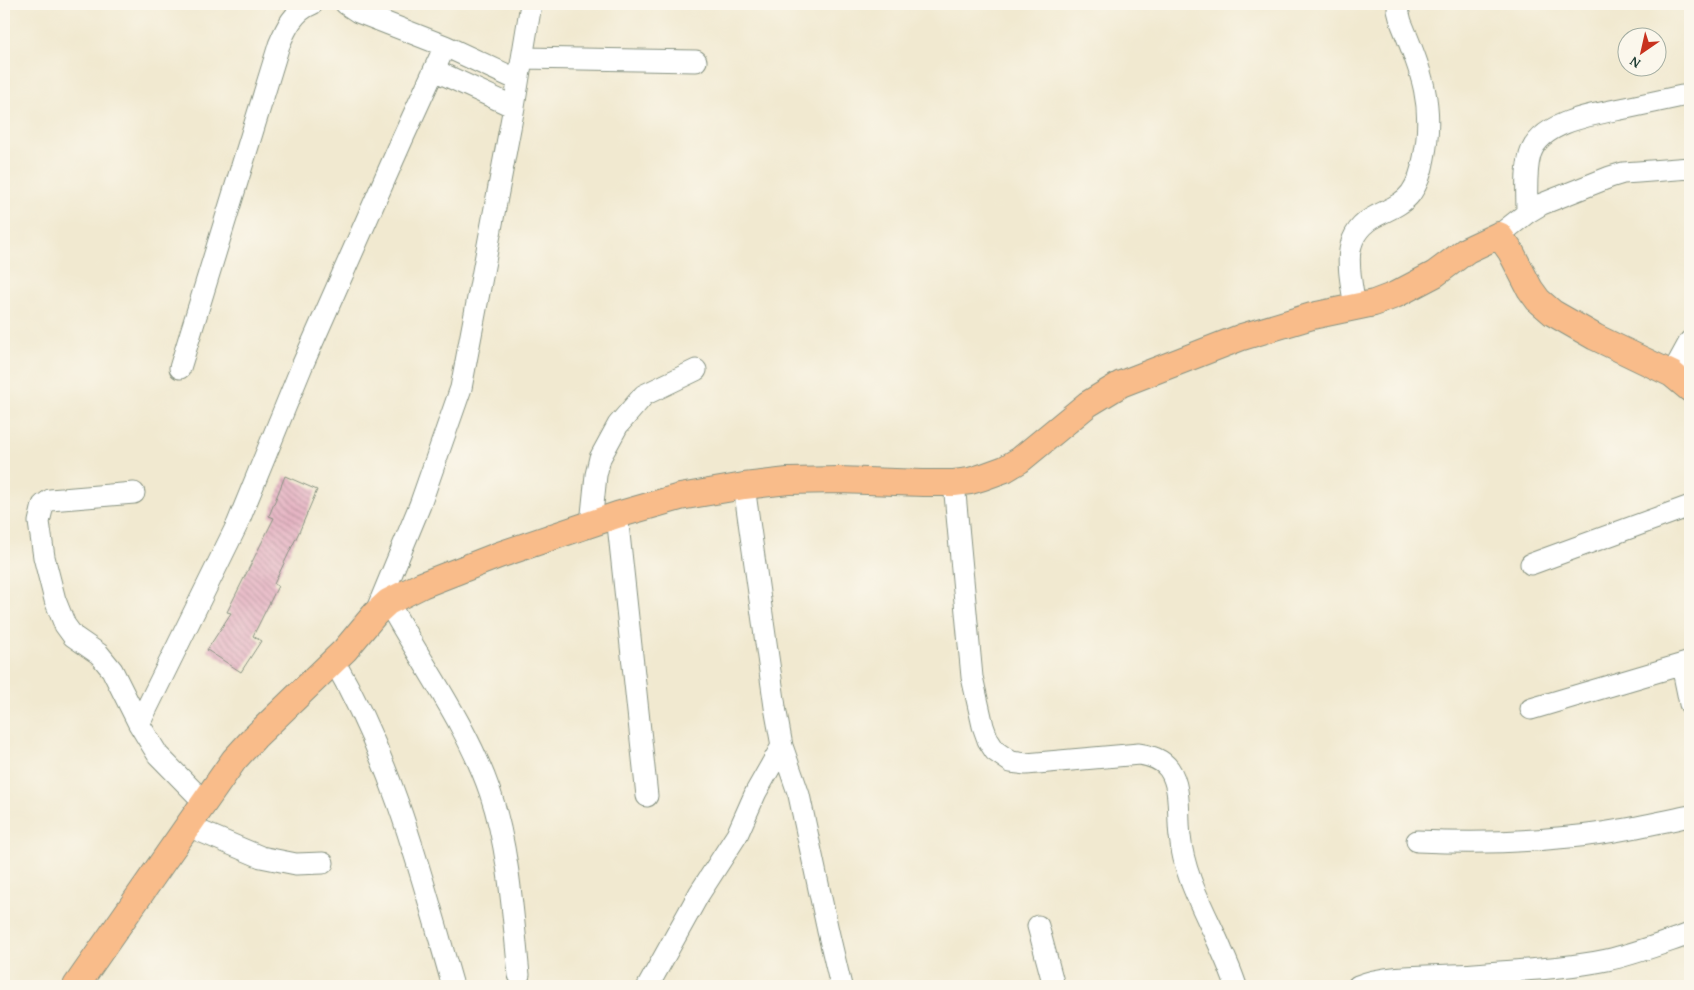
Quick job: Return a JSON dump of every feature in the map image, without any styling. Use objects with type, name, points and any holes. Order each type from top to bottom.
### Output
[{"type":"main road","points":[[76,986],[234,760],[255,737],[334,661],[382,608],[404,593],[460,570],[617,515],[680,496],[788,481],[840,480],[923,484],[954,483],[984,477],[1005,469],[1020,460],[1088,404],[1122,384],[1242,337],[1312,316],[1374,303],[1395,295],[1435,274],[1468,250],[1499,235],[1511,252],[1530,289],[1538,300],[1553,314],[1681,382]]},
{"type":"street","points":[[180,368],[279,45],[290,22],[308,5],[312,4]]},
{"type":"street","points":[[346,4],[358,12],[445,46],[518,80]]},
{"type":"street","points":[[519,975],[502,837],[490,791],[469,742],[453,712],[382,608],[461,388],[523,58],[531,4]]},
{"type":"street","points":[[1355,307],[1350,273],[1350,244],[1360,227],[1369,219],[1401,204],[1411,193],[1418,180],[1426,149],[1428,117],[1425,90],[1401,22],[1398,10],[1399,4]]},
{"type":"street","points":[[139,724],[237,525],[302,366],[445,46]]},
{"type":"street","points":[[523,58],[696,61]]},
{"type":"street","points":[[434,70],[514,107]]},
{"type":"street","points":[[1527,213],[1527,178],[1530,155],[1535,144],[1542,136],[1561,125],[1590,115],[1682,96]]},
{"type":"street","points":[[1499,235],[1542,204],[1623,173],[1690,168]]},
{"type":"street","points":[[1681,382],[1690,341]]},
{"type":"street","points":[[591,524],[596,475],[600,458],[618,425],[644,394],[696,370]]},
{"type":"street","points":[[954,483],[972,677],[988,740],[995,751],[1010,762],[1026,764],[1139,754],[1160,760],[1168,768],[1174,779],[1179,811],[1180,836],[1186,869],[1236,986]]},
{"type":"street","points":[[744,486],[774,706],[782,746],[799,796],[841,986]]},
{"type":"street","points":[[134,493],[50,500],[43,505],[39,522],[44,557],[55,600],[64,625],[73,636],[99,654],[112,670],[139,724],[166,764],[204,802]]},
{"type":"street","points":[[1531,564],[1690,506]]},
{"type":"street","points":[[617,515],[648,796]]},
{"type":"street","points":[[334,661],[354,695],[389,776],[404,819],[453,986]]},
{"type":"street","points":[[1531,709],[1686,663],[1690,704]]},
{"type":"street","points":[[648,986],[699,894],[737,835],[767,770],[782,746]]},
{"type":"street","points":[[1417,841],[1498,842],[1559,838],[1611,832],[1690,816]]},
{"type":"street","points":[[188,826],[261,857],[296,864],[323,863]]},
{"type":"street","points":[[1038,926],[1054,986]]},
{"type":"street","points":[[1358,986],[1392,979],[1462,975],[1590,963],[1634,952],[1690,934]]},
{"type":"building","points":[[285,476],[317,490],[274,584],[278,586],[253,636],[261,641],[241,672],[207,650],[231,613],[227,612],[274,518],[269,516]]}]
